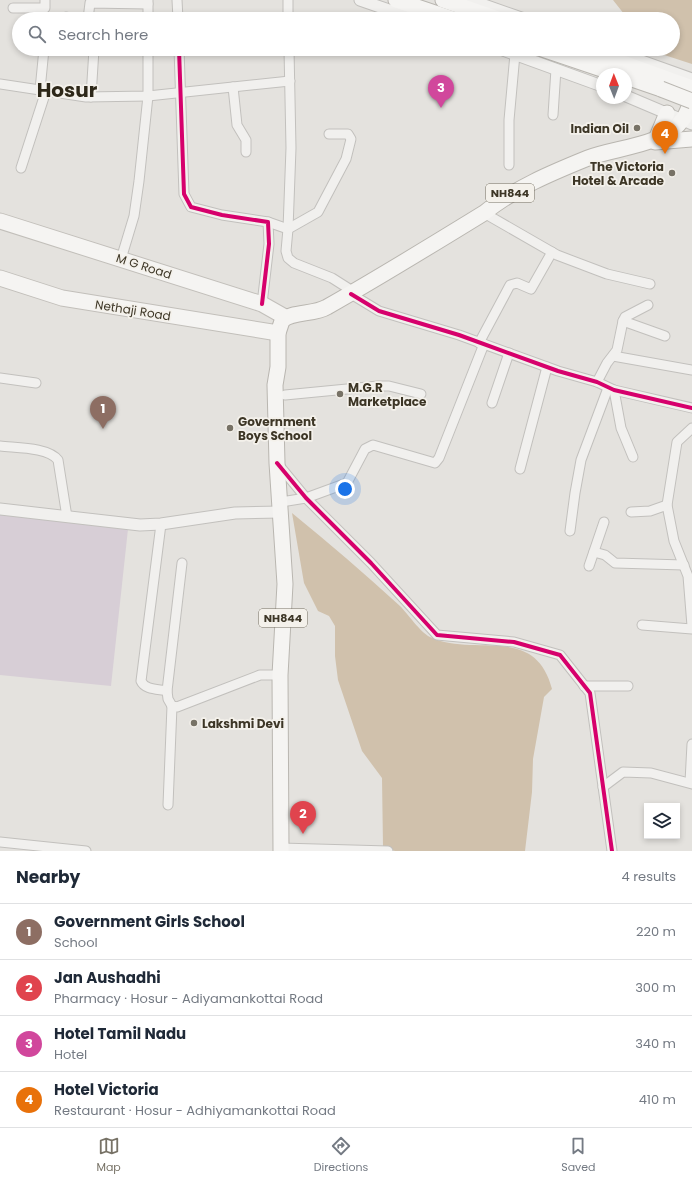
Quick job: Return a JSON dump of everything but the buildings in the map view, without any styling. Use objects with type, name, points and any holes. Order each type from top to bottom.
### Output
[{"type":"main road","points":[[396,0],[432,12]]},
{"type":"main road","points":[[443,0],[478,12]]},
{"type":"main road","points":[[563,56],[598,68]]},
{"type":"main road","points":[[600,56],[664,84],[692,101]]},
{"type":"main road","points":[[632,78],[692,88]]},
{"type":"main road","name":"NH844","points":[[281,850],[280,675],[285,584],[277,463],[280,390],[269,368],[273,332],[281,315],[319,312],[484,213],[500,200],[522,186],[590,157],[642,144],[687,122],[692,101]]},
{"type":"main road","points":[[657,137],[667,113]]},
{"type":"main road","points":[[642,144],[692,139]]},
{"type":"main road","name":"M G Road","points":[[0,221],[262,304],[281,315]]},
{"type":"main road","name":"Nethaji Road","points":[[0,278],[62,298],[273,332]]},
{"type":"street","points":[[13,8],[45,8],[45,0]]},
{"type":"street","points":[[177,0],[178,12]]},
{"type":"street","points":[[288,0],[288,12]]},
{"type":"street","points":[[360,0],[395,12]]},
{"type":"street","points":[[476,1],[505,12]]},
{"type":"street","points":[[89,12],[90,3],[148,2]]},
{"type":"street","points":[[21,168],[43,90],[44,56]]},
{"type":"street","points":[[91,97],[94,56]]},
{"type":"street","points":[[121,259],[134,216],[148,96],[148,56]]},
{"type":"street","points":[[179,56],[184,194],[191,207],[222,215],[268,222],[288,229],[318,212],[346,159],[350,136],[329,134]]},
{"type":"street","points":[[289,56],[291,148],[286,251],[288,258],[294,263],[332,278],[378,311],[482,343],[547,367],[598,382],[611,389],[692,408]]},
{"type":"street","points":[[509,165],[509,120],[515,56]]},
{"type":"street","points":[[520,56],[596,84]]},
{"type":"street","points":[[628,56],[692,79]]},
{"type":"street","points":[[553,115],[556,69]]},
{"type":"street","points":[[0,84],[91,97],[148,96],[290,81]]},
{"type":"street","points":[[233,87],[237,125],[246,140],[246,152]]},
{"type":"street","points":[[632,98],[687,122]]},
{"type":"street","points":[[484,213],[552,252],[607,274],[650,284]]},
{"type":"street","points":[[262,304],[269,244],[268,222]]},
{"type":"street","points":[[0,509],[140,525],[161,524],[281,507],[347,483],[365,449],[373,445],[435,463],[439,458],[482,343],[510,285],[517,283],[531,289],[552,252]]},
{"type":"street","points":[[598,382],[607,363],[617,350],[625,317],[648,305]]},
{"type":"street","points":[[623,321],[665,336]]},
{"type":"street","points":[[492,403],[508,353]]},
{"type":"street","points":[[613,356],[692,370]]},
{"type":"street","points":[[520,468],[547,367]]},
{"type":"street","points":[[0,378],[36,383]]},
{"type":"street","points":[[280,390],[389,386],[420,394]]},
{"type":"street","points":[[611,389],[621,428],[633,457]]},
{"type":"street","points":[[570,531],[575,493],[582,460],[611,389]]},
{"type":"street","points":[[642,625],[692,628],[688,576],[674,541],[667,505],[677,442],[692,428]]},
{"type":"street","points":[[0,446],[45,451],[54,454],[58,460],[67,516]]},
{"type":"street","points":[[277,463],[306,498],[371,563],[437,635],[514,642],[560,654],[590,693],[612,851]]},
{"type":"street","points":[[631,512],[650,511],[667,505]]},
{"type":"street","points":[[589,566],[604,522]]},
{"type":"street","points":[[161,524],[141,681],[146,687],[166,691]]},
{"type":"street","points":[[594,552],[606,555],[615,563],[684,564]]},
{"type":"street","points":[[168,805],[172,706],[166,691],[182,563]]},
{"type":"street","points":[[172,706],[177,707],[260,675],[280,675]]},
{"type":"street","points":[[584,686],[628,686]]},
{"type":"street","points":[[603,787],[623,772],[652,773],[691,783],[692,744]]},
{"type":"street","points":[[0,842],[86,851]]},
{"type":"street","points":[[281,850],[388,851]]},
{"type":"shaded area","points":[[613,0],[692,0],[692,64],[667,56],[680,56],[680,12],[622,12]]},
{"type":"shaded area","points":[[0,513],[128,529],[111,686],[0,675]]},
{"type":"shaded area","points":[[292,513],[387,594],[426,635],[447,643],[501,646],[518,649],[532,656],[544,669],[552,689],[544,697],[533,759],[532,792],[525,851],[395,851],[383,847],[382,778],[362,751],[338,680],[335,656],[335,626],[329,616],[318,611],[304,583]]},
{"type":"cycle path","points":[[179,56],[184,194],[191,207],[222,215],[268,222],[269,244],[262,304]]},
{"type":"cycle path","points":[[351,294],[379,311],[459,335],[558,371],[597,382],[614,390],[692,408]]},
{"type":"cycle path","points":[[277,463],[306,498],[371,563],[437,635],[514,642],[560,655],[590,693],[612,851]]},
{"type":"place","name":"Hotel Tamil Nadu","points":[[441,108]]},
{"type":"place","name":"Indian Oil","points":[[637,128]]},
{"type":"place","name":"Hotel Victoria","points":[[665,154]]},
{"type":"place","name":"The Victoria Hotel & Arcade","points":[[672,173]]},
{"type":"place","name":"M.G.R Marketplace","points":[[340,394]]},
{"type":"place","name":"Government Boys School","points":[[230,428]]},
{"type":"place","name":"Government Girls School","points":[[103,429]]},
{"type":"place","name":"Lakshmi Devi","points":[[194,723]]},
{"type":"place","name":"Jan Aushadhi","points":[[303,834]]},
{"type":"district","name":"Hosur","points":[[67,90]]}]
